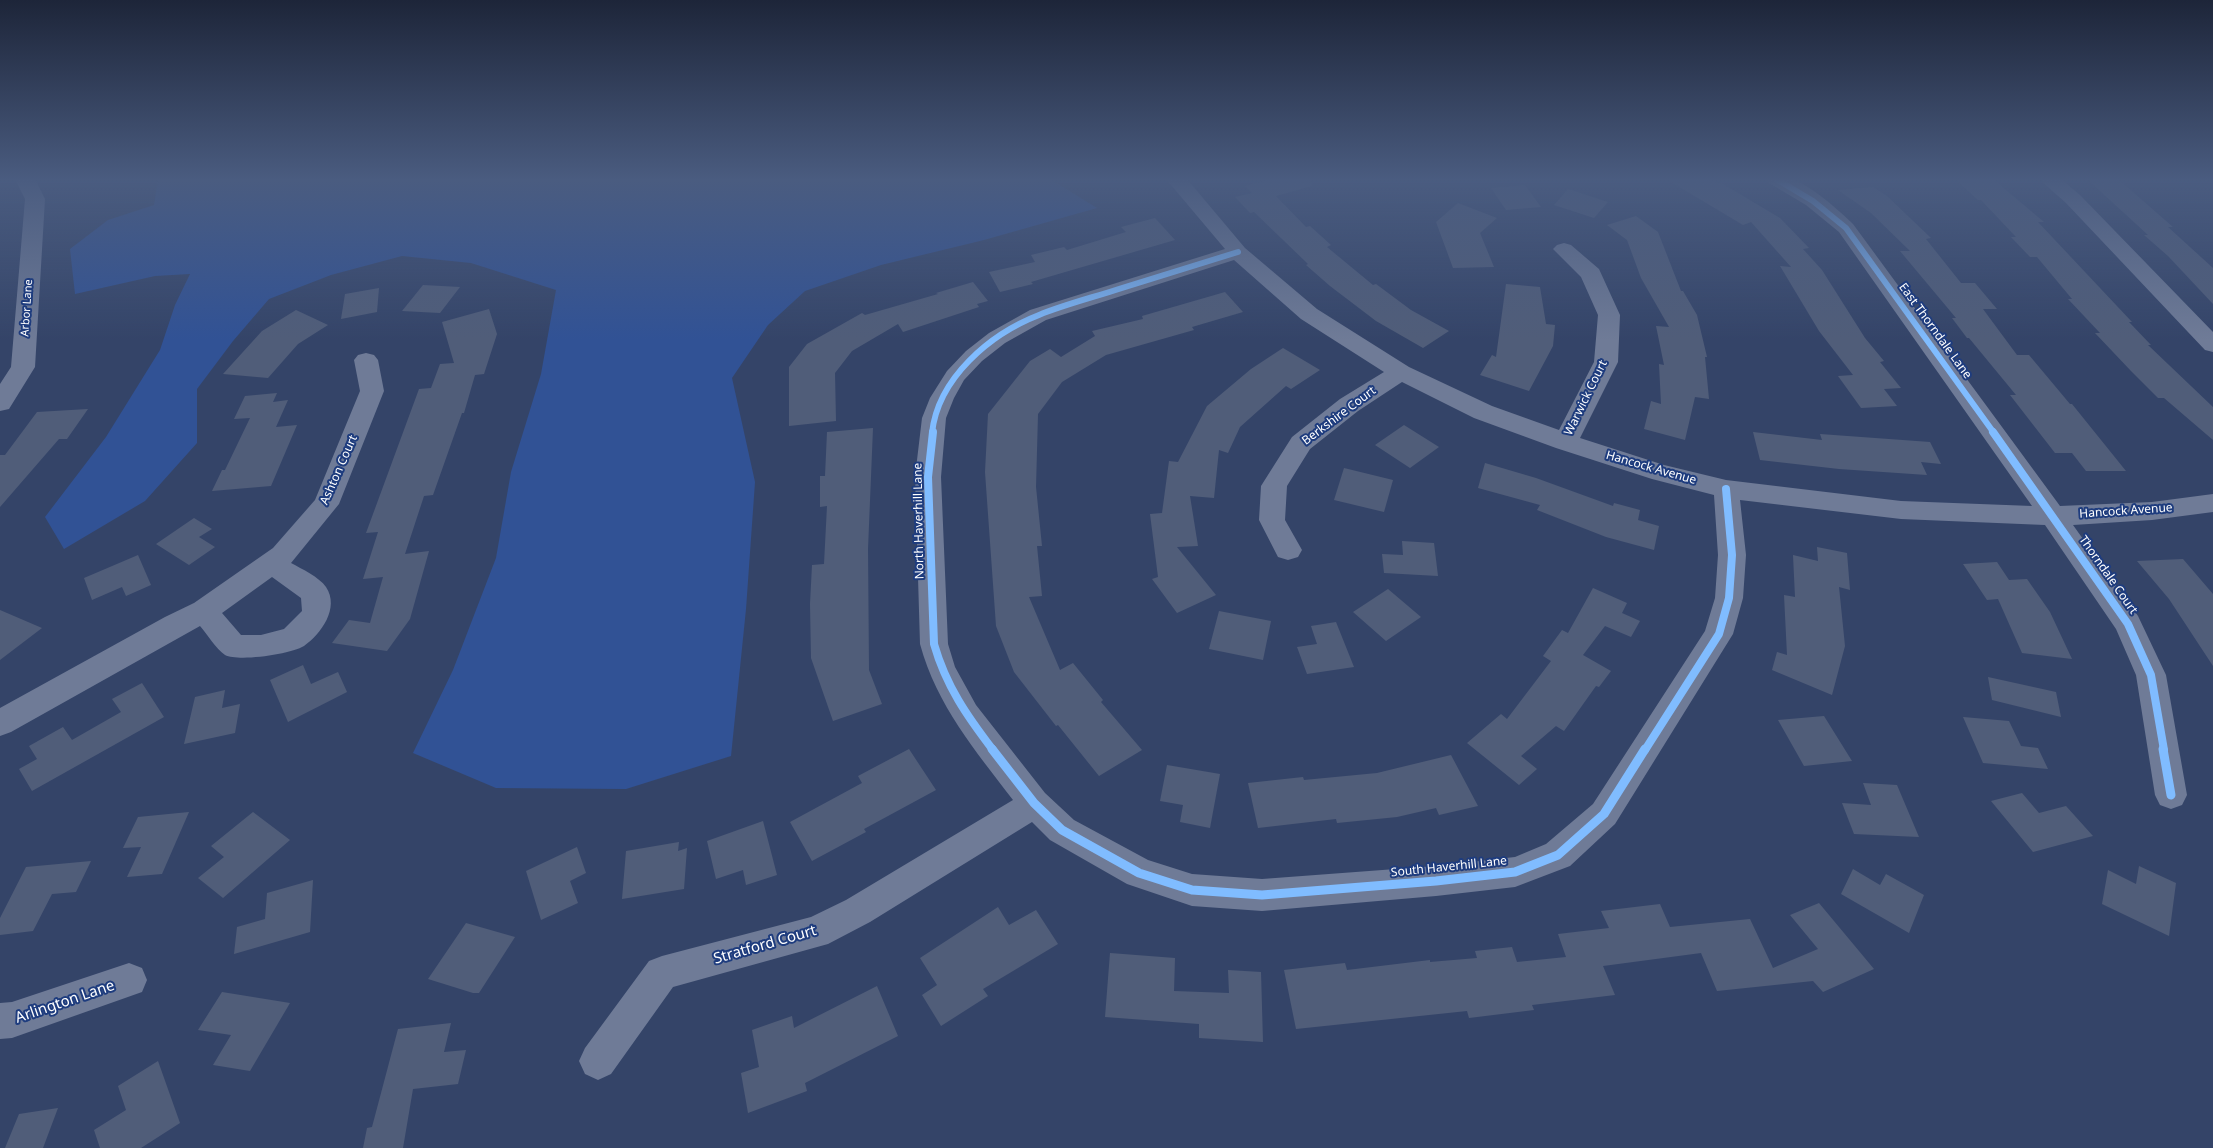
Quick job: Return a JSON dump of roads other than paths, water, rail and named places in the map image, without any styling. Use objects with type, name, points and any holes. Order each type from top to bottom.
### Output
[{"type":"street","name":"Arbor Lane","points":[[0,403],[23,367],[33,233]]},
{"type":"street","name":"Hancock Avenue","points":[[1223,233],[1238,252],[1309,314],[1401,372],[1483,412],[1565,442],[1661,473],[1726,489],[1901,510],[2054,516],[2152,511],[2213,503]]},
{"type":"street","name":"East Thorndale Lane","points":[[1849,233],[2054,516]]},
{"type":"street","points":[[2105,233],[2213,345]]},
{"type":"street","name":"Warwick Court","points":[[1564,250],[1591,274],[1608,314],[1606,362],[1565,442]]},
{"type":"street","name":"North Haverhill Lane","points":[[1034,802],[965,714],[941,668],[934,644],[928,477],[934,418],[942,398],[955,376],[974,356],[996,338],[1014,327],[1047,312],[1238,252]]},
{"type":"street","name":"Ashton Court","points":[[0,723],[140,644],[204,611],[283,555],[326,504],[372,391],[366,360]]},
{"type":"street","name":"Berkshire Court","points":[[1288,550],[1272,520],[1274,486],[1301,443],[1350,405],[1401,372]]},
{"type":"street","name":"South Haverhill Lane","points":[[1034,802],[1062,830],[1122,864],[1139,873],[1192,890],[1262,895],[1436,881],[1516,872],[1558,854],[1604,814],[1719,634],[1729,598],[1731,563],[1726,489]]},
{"type":"street","name":"Thorndale Court","points":[[2054,516],[2128,624],[2147,667],[2171,795]]},
{"type":"street","points":[[204,611],[234,646],[261,646],[293,638],[316,616],[315,593],[271,564]]},
{"type":"street","name":"Stratford Court","points":[[598,1061],[662,973],[816,932],[858,911],[1013,818],[1034,802]]},
{"type":"street","name":"Arlington Lane","points":[[0,1021],[12,1020],[129,980]]}]
